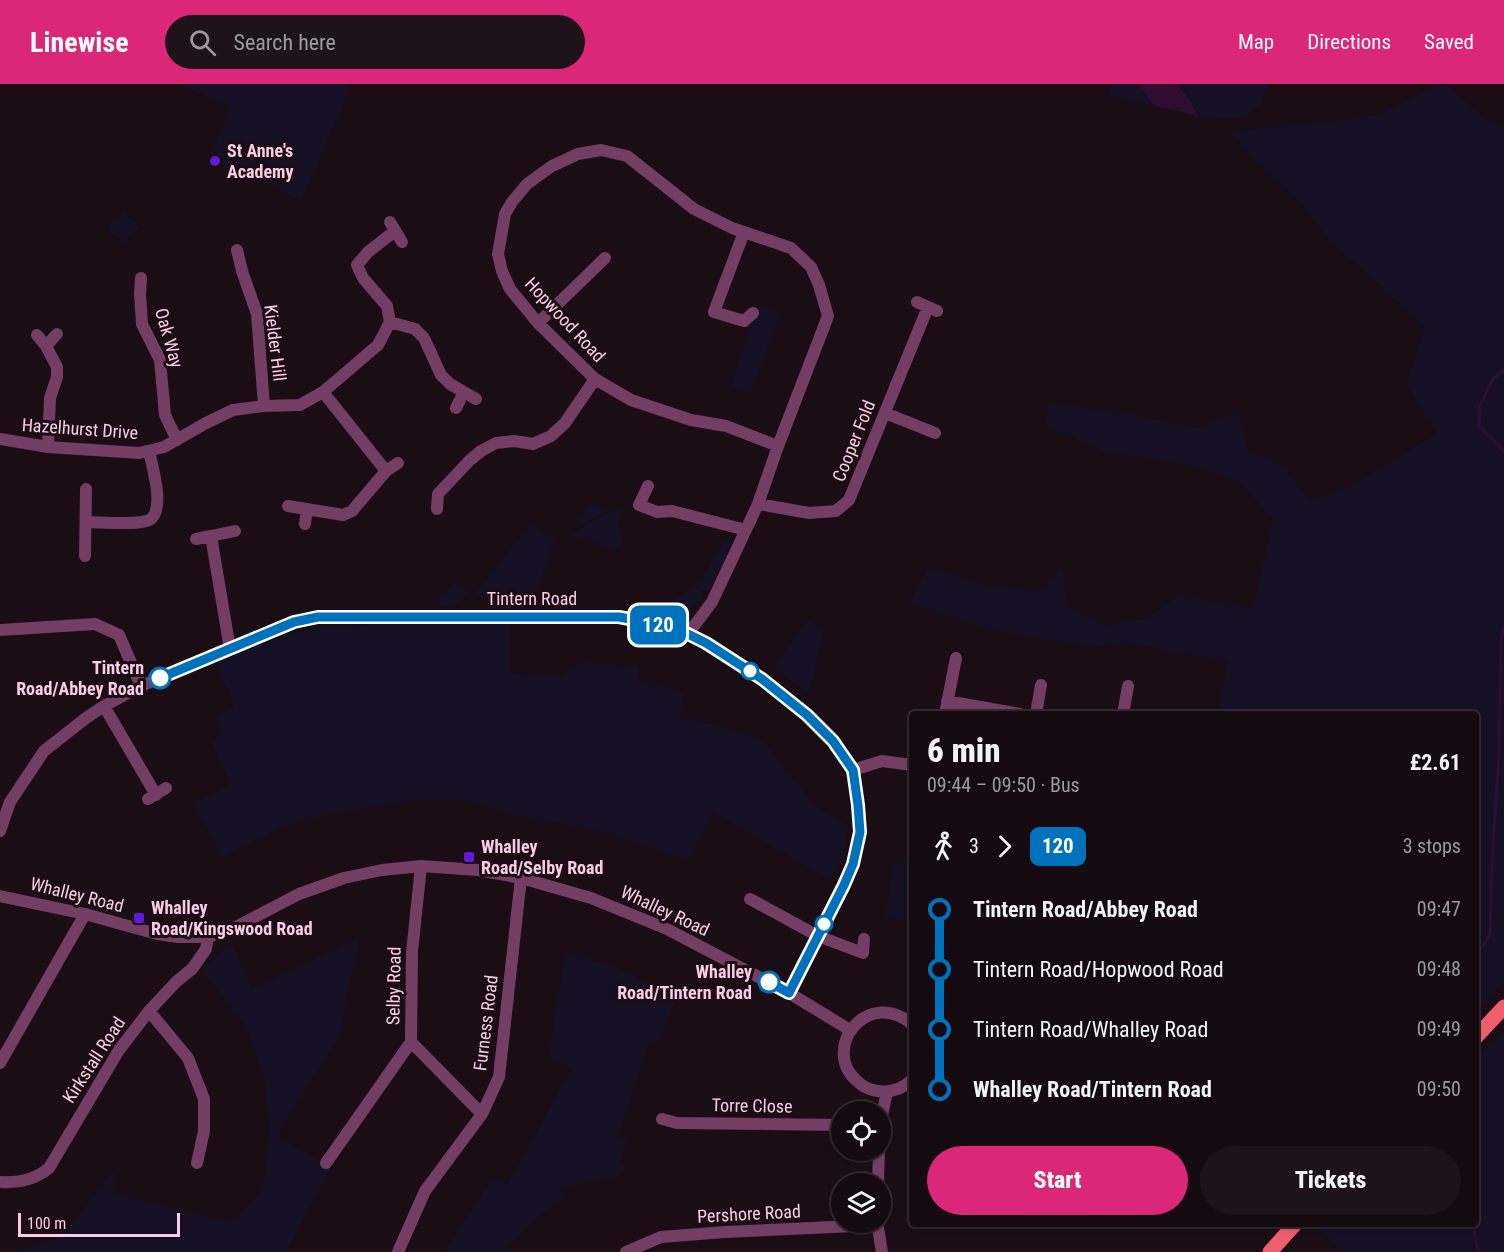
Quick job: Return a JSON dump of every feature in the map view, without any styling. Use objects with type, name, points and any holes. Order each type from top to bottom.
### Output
[{"type":"main road","points":[[1479,1033],[1504,1007]]},
{"type":"main road","points":[[1270,1252],[1292,1227]]},
{"type":"street","name":"Hopwood Road","points":[[688,634],[712,602],[758,504],[828,316],[819,285],[811,267],[791,248],[732,228],[694,209],[627,156],[602,150],[578,154],[552,166],[527,184],[502,211],[498,254],[510,289],[538,323],[594,379],[631,400],[691,420],[726,426],[778,446]]},
{"type":"street","points":[[402,242],[393,227],[357,266],[363,278],[387,306],[390,322],[415,329],[424,338],[441,375],[450,384],[477,399]]},
{"type":"street","points":[[744,232],[714,312],[744,321],[753,312]]},
{"type":"street","name":"Kielder Hill","points":[[237,250],[238,273],[257,314],[264,406]]},
{"type":"street","points":[[538,323],[605,258]]},
{"type":"street","name":"Oak Way","points":[[141,278],[135,295],[142,324],[160,360],[165,414],[177,440]]},
{"type":"street","name":"Cooper Fold","points":[[758,504],[808,513],[836,511],[849,500],[927,306]]},
{"type":"street","name":"Hazelhurst Drive","points":[[0,439],[48,447],[139,453],[164,447],[233,410],[300,405],[323,392],[378,345],[390,322]]},
{"type":"street","points":[[46,346],[57,334]]},
{"type":"street","points":[[37,335],[46,346],[57,367],[57,377],[50,398],[48,447]]},
{"type":"street","points":[[437,509],[438,494],[470,460],[496,443],[514,441],[533,444],[551,436],[566,423],[594,379]]},
{"type":"street","points":[[323,392],[386,471]]},
{"type":"street","points":[[456,408],[464,392]]},
{"type":"street","points":[[885,412],[935,433]]},
{"type":"street","points":[[86,522],[138,523],[151,519],[158,501],[149,451]]},
{"type":"street","points":[[288,506],[343,515],[352,511],[386,471],[398,463]]},
{"type":"street","points":[[648,486],[639,505],[657,512],[672,511],[746,530]]},
{"type":"street","points":[[85,556],[86,489]]},
{"type":"street","points":[[305,524],[307,509]]},
{"type":"street","points":[[196,539],[235,531]]},
{"type":"street","points":[[211,536],[230,649]]},
{"type":"street","name":"Tintern Road","points":[[0,831],[5,802],[44,751],[86,718],[141,686],[294,622],[318,617],[619,617],[656,624],[688,634],[706,643],[762,679],[807,715],[833,741],[853,770],[860,832],[853,864],[789,993]]},
{"type":"street","points":[[0,630],[95,624],[119,635],[141,686]]},
{"type":"street","points":[[946,711],[956,658]]},
{"type":"street","points":[[1037,711],[1041,685]]},
{"type":"street","points":[[1124,711],[1128,686]]},
{"type":"street","points":[[948,701],[1003,711]]},
{"type":"street","points":[[104,706],[157,794]]},
{"type":"street","points":[[853,770],[878,762],[909,765]]},
{"type":"street","name":"Whalley Road","points":[[0,896],[85,914],[157,934],[207,937],[232,929],[299,894],[344,878],[382,870],[421,866],[478,870],[521,878],[591,898],[667,929],[789,993],[850,1030]]},
{"type":"street","name":"Selby Road","points":[[421,866],[412,952],[411,1042],[483,1114]]},
{"type":"street","name":"Furness Road","points":[[398,1252],[425,1191],[483,1114],[499,1077],[521,878]]},
{"type":"street","points":[[750,899],[818,936],[863,953],[864,939]]},
{"type":"street","points":[[0,1064],[85,914]]},
{"type":"street","name":"Kirkstall Road","points":[[0,1182],[27,1180],[42,1174],[49,1168],[119,1050],[149,1011],[177,981],[192,969],[206,949],[207,937]]},
{"type":"street","points":[[149,1011],[188,1058],[204,1099],[204,1131],[197,1163]]},
{"type":"street","points":[[909,1022],[893,1013],[881,1012],[869,1015],[858,1021],[850,1030],[845,1042],[844,1054],[846,1067],[853,1078],[869,1089],[887,1092],[900,1089],[909,1082]]},
{"type":"street","points":[[326,1163],[411,1042]]},
{"type":"street","points":[[885,1101],[887,1092]]},
{"type":"street","name":"Torre Close","points":[[662,1119],[677,1123],[831,1125]]},
{"type":"street","name":"Pershore Road","points":[[626,1252],[661,1237],[831,1226]]},
{"type":"street","points":[[879,1233],[882,1252]]},
{"type":"shaded area","points":[[175,84],[352,84],[302,201],[274,189],[275,186],[209,158],[231,106]]},
{"type":"shaded area","points":[[1112,84],[1138,84],[1152,103],[1157,106],[1109,96],[1107,93]]},
{"type":"shaded area","points":[[1138,84],[1177,84],[1198,116],[1157,106],[1152,103]]},
{"type":"shaded area","points":[[1177,84],[1268,84],[1261,105],[1242,119],[1215,119],[1198,116]]},
{"type":"shaded area","points":[[1441,84],[1447,85],[1490,122],[1504,128],[1504,983],[1479,1010],[1479,711],[1218,711],[1228,659],[1175,654],[1131,643],[1101,648],[1032,638],[969,624],[909,604],[928,568],[986,585],[1042,591],[1063,566],[1066,606],[1105,625],[1148,618],[1179,594],[1252,609],[1273,519],[1237,481],[1193,466],[1108,453],[1046,427],[1048,402],[1135,415],[1199,428],[1239,410],[1248,451],[1284,466],[1308,500],[1350,487],[1437,433],[1406,385],[1425,328],[1366,272],[1328,240],[1304,207],[1249,154],[1230,130],[1299,125],[1380,114]]},
{"type":"shaded area","points":[[123,211],[140,227],[124,244],[107,228]]},
{"type":"shaded area","points":[[759,305],[780,313],[751,394],[730,387]]},
{"type":"shaded area","points":[[589,503],[611,509],[574,528]]},
{"type":"shaded area","points":[[616,509],[623,509],[620,525],[623,535],[619,551],[569,534]]},
{"type":"shaded area","points":[[530,524],[555,539],[535,597],[477,597],[475,593]]},
{"type":"shaded area","points":[[730,531],[732,540],[722,567],[706,593],[696,584],[702,578]]},
{"type":"shaded area","points":[[453,582],[469,594],[454,606],[434,607]]},
{"type":"shaded area","points":[[694,585],[704,595],[682,619],[672,620],[648,613],[667,604]]},
{"type":"shaded area","points":[[539,593],[582,607],[543,607],[537,602]]},
{"type":"shaded area","points":[[808,619],[824,631],[810,692],[807,693],[773,667]]},
{"type":"shaded area","points":[[369,624],[511,624],[510,672],[563,675],[580,662],[639,666],[638,681],[685,692],[680,715],[763,740],[816,807],[849,825],[844,852],[831,881],[713,812],[689,860],[600,832],[513,815],[465,800],[413,800],[322,816],[279,829],[222,857],[193,803],[230,785],[211,740],[224,734],[215,717],[234,707],[216,661],[299,631],[318,627]]},
{"type":"shaded area","points":[[909,861],[909,922],[885,918],[894,864]]},
{"type":"shaded area","points":[[360,937],[338,1040],[283,1125],[280,1138],[332,1167],[286,1252],[15,1252],[61,1237],[115,1168],[114,1192],[233,1222],[262,1189],[269,1126],[264,1079],[245,1025],[201,970],[232,943],[252,988]]},
{"type":"shaded area","points":[[566,951],[616,967],[678,996],[659,1042],[649,1042],[617,1137],[627,1140],[619,1163],[627,1167],[620,1176],[560,1188],[564,1197],[501,1252],[445,1252],[492,1178],[507,1184],[572,1068],[548,1057]]},
{"type":"shaded area","points":[[1504,1030],[1504,1252],[1340,1252],[1318,1227],[1479,1227],[1479,1056]]},
{"type":"waterway","points":[[1504,370],[1493,379],[1480,406],[1479,426],[1504,451]]},
{"type":"waterway","points":[[1479,952],[1490,934],[1499,753],[1501,642],[1504,626]]},
{"type":"waterway","points":[[1474,1227],[1478,1252]]},
{"type":"bus line","name":"120","points":[[160,678],[294,622],[318,617],[619,617],[656,624],[688,634],[762,679],[807,715],[833,741],[853,770],[860,832],[853,864],[789,993],[769,982]]},
{"type":"place","name":"St Anne's Academy","points":[[215,161]]},
{"type":"place","name":"Tintern Road/Abbey Road","points":[[160,678]]},
{"type":"place","name":"Whalley Road/Selby Road","points":[[469,857]]},
{"type":"place","name":"Whalley Road/Kingswood Road","points":[[139,918]]},
{"type":"place","name":"Whalley Road/Tintern Road","points":[[769,982]]}]
